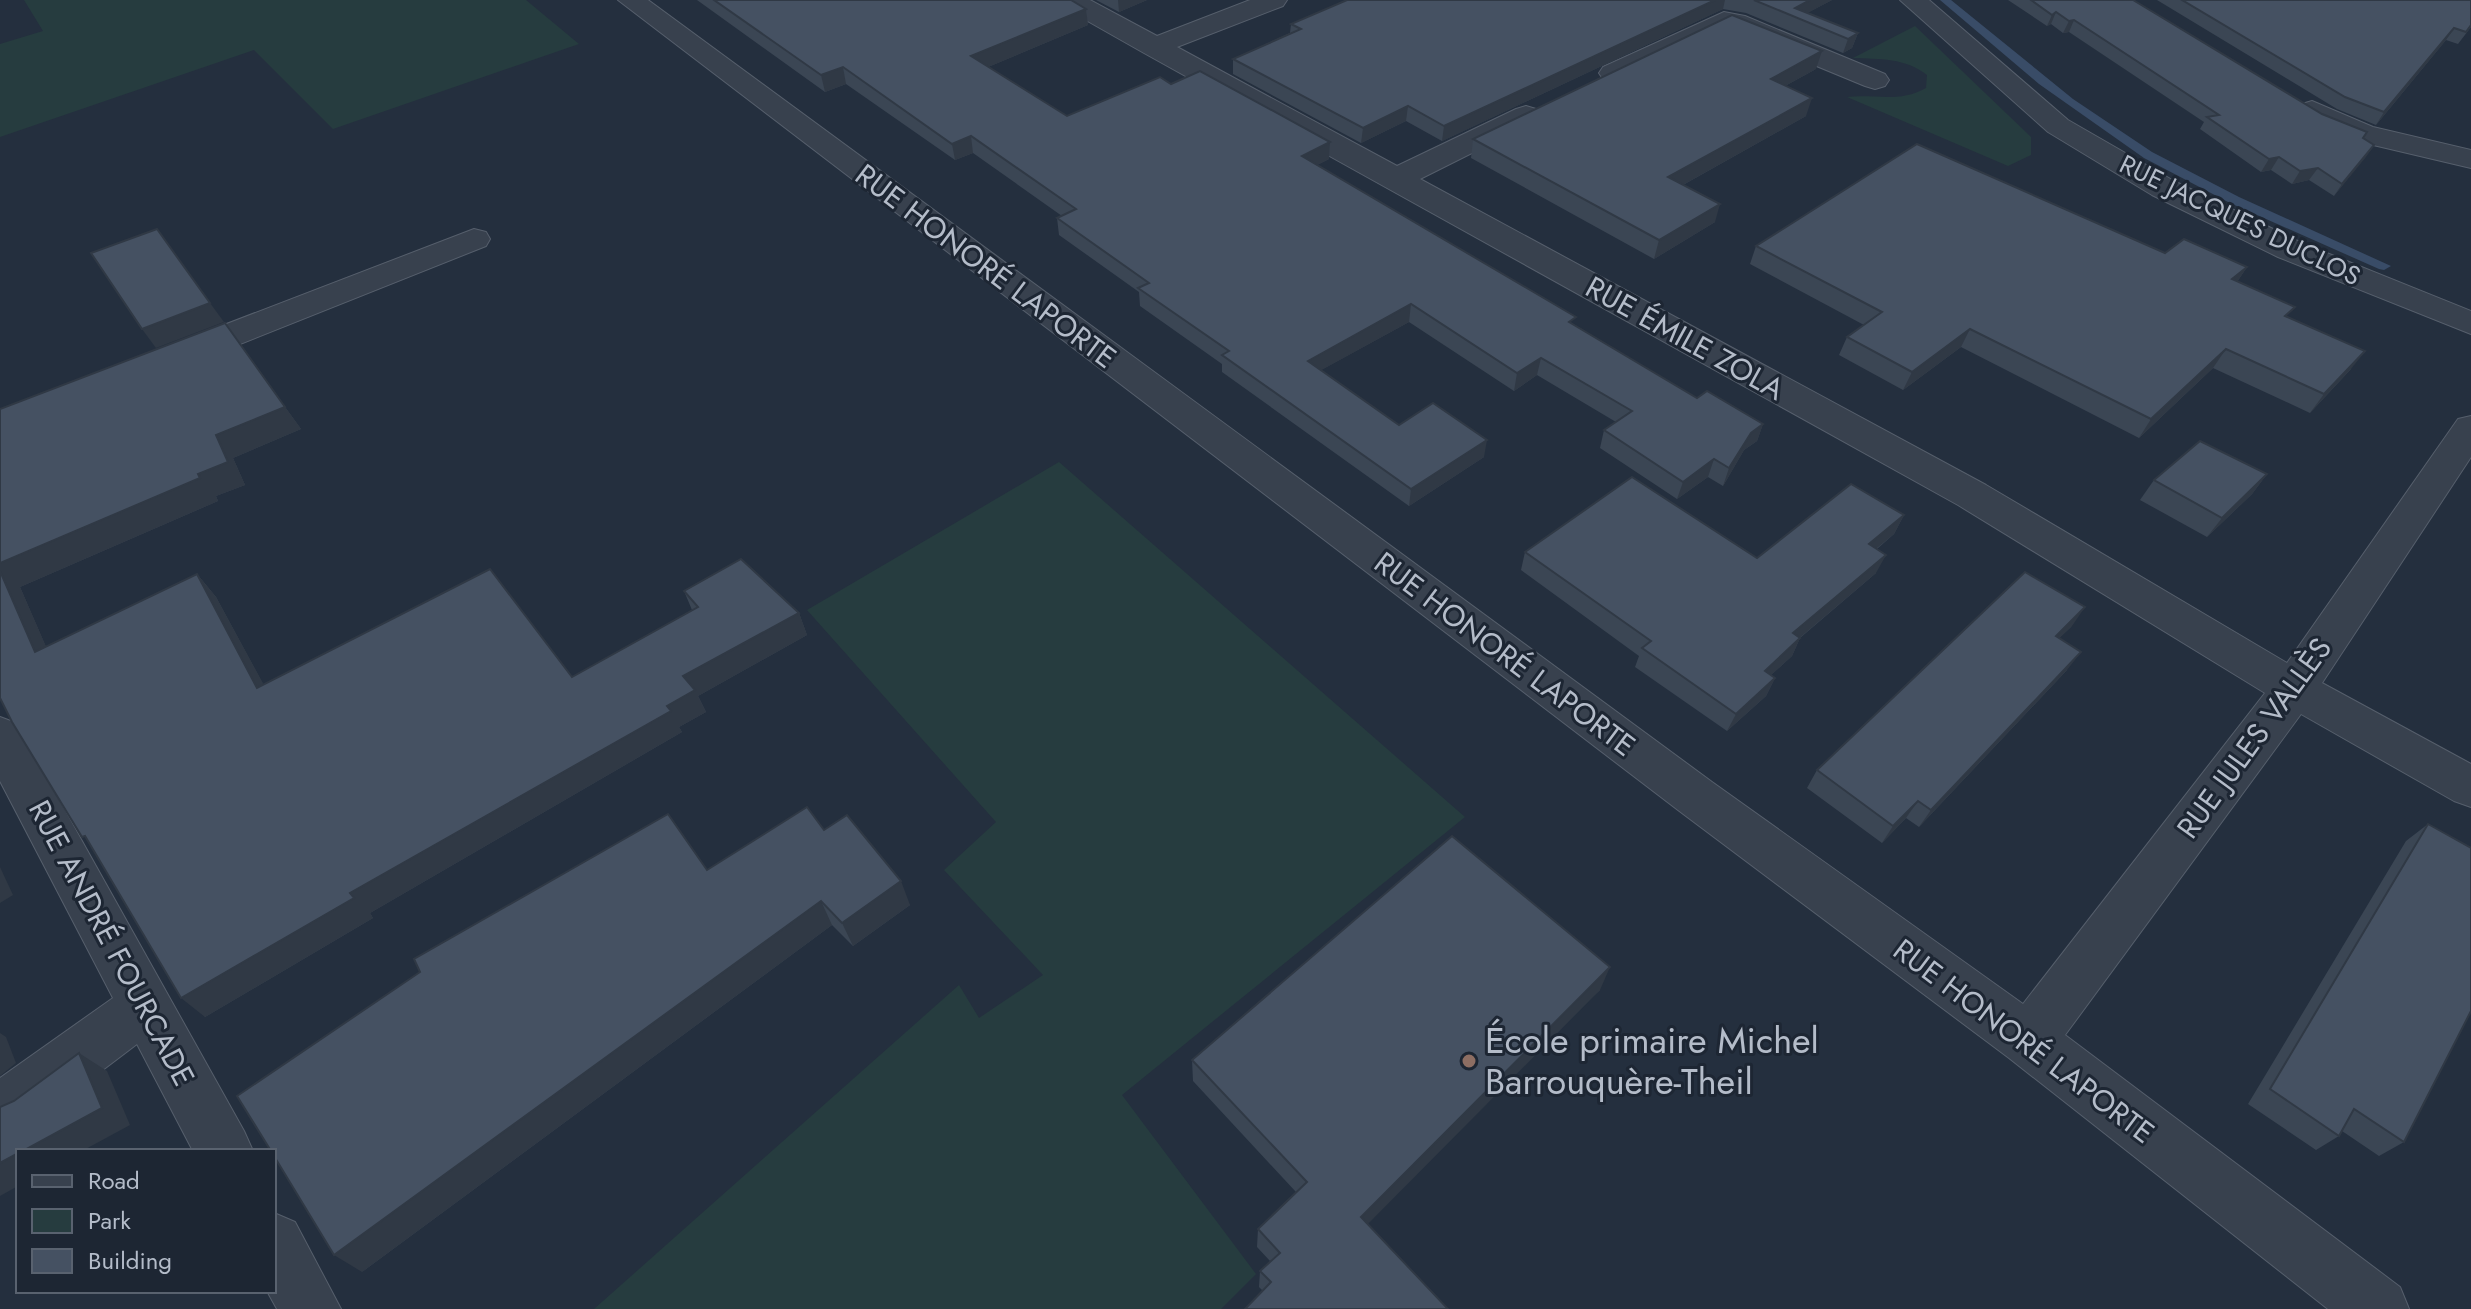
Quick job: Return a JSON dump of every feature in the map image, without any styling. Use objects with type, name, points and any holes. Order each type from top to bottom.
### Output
[{"type":"street","name":"RUE HONORÉ LAPORTE","points":[[631,0],[1695,796],[2028,1040],[2378,1309]]},
{"type":"street","name":"RUE ÉMILE ZOLA","points":[[1070,0],[1972,495],[2294,689],[2471,787]]},
{"type":"street","points":[[1154,47],[1274,0]]},
{"type":"street","name":"RUE JACQUES DUCLOS","points":[[1913,0],[2058,126],[2163,188],[2290,250],[2471,323]]},
{"type":"street","points":[[1588,85],[1724,20],[1736,22],[1875,80]]},
{"type":"street","points":[[2285,94],[2363,134],[2471,159]]},
{"type":"street","points":[[1395,179],[1546,105]]},
{"type":"street","points":[[148,368],[474,239]]},
{"type":"street","name":"RUE JULES VALLÈS","points":[[2028,1040],[2294,689],[2471,428]]},
{"type":"street","name":"RUE ANDRÉ FOURCADE","points":[[0,736],[223,1149]]},
{"type":"street","points":[[0,1106],[22,1097],[146,1006]]},
{"type":"street","points":[[276,1247],[310,1309]]},
{"type":"green space","points":[[24,0],[526,0],[579,44],[333,129],[254,50],[0,137],[0,44],[43,31]]},
{"type":"green space","points":[[1915,26],[2031,137],[2031,155],[2008,166],[1847,97],[1897,97],[1926,88],[1927,75],[1910,65],[1892,60],[1853,58]]},
{"type":"green space","points":[[1059,462],[1465,817],[1122,1095],[1256,1274],[1221,1309],[594,1309],[959,985],[979,1018],[1043,975],[944,870],[996,822],[807,610]]},
{"type":"building","points":[[714,0],[1071,0],[1086,9],[971,56],[1067,116],[1160,77],[1171,84],[1200,71],[1330,142],[1302,156],[1576,317],[1569,322],[1697,398],[1707,391],[1763,424],[1751,433],[1729,468],[1714,459],[1683,482],[1604,430],[1632,411],[1541,358],[1517,373],[1411,304],[1308,361],[1399,425],[1433,403],[1487,440],[1411,489],[1222,355],[1229,351],[1138,288],[1149,283],[1057,218],[1076,209],[971,136],[952,144],[843,67],[821,75]]},
{"type":"building","points":[[1347,0],[1715,0],[1444,126],[1408,106],[1363,128],[1233,59],[1301,29],[1291,24]]},
{"type":"building","points":[[1754,0],[1810,0],[1795,8],[1858,33],[1848,39]]},
{"type":"building","points":[[2031,0],[2133,0],[2322,114],[2367,132],[2363,138],[2374,145],[2342,184],[2318,168],[2300,171],[2279,157],[2269,159],[2207,117],[2219,115],[2074,20],[2069,21],[2056,12],[2052,15]]},
{"type":"building","points":[[2182,0],[2471,0],[2471,25],[2466,32],[2454,28],[2384,112],[2345,97]]},
{"type":"building","points":[[1732,15],[1822,51],[1771,79],[1812,98],[1668,177],[1720,204],[1659,240],[1473,139]]},
{"type":"building","points":[[1917,144],[2165,253],[2184,239],[2247,267],[2232,279],[2295,307],[2285,316],[2365,351],[2324,394],[2226,349],[2151,419],[1970,329],[1912,372],[1847,337],[1882,312],[1756,246]]},
{"type":"building","points":[[157,229],[210,303],[142,329],[91,253]]},
{"type":"building","points":[[225,323],[285,407],[216,435],[228,462],[198,474],[200,478],[0,563],[0,409]]},
{"type":"building","points":[[2200,441],[2267,474],[2222,518],[2154,480]]},
{"type":"building","points":[[1632,477],[1757,558],[1851,484],[1904,515],[1869,544],[1886,555],[1793,633],[1800,638],[1765,671],[1775,678],[1736,714],[1642,648],[1651,641],[1525,552]]},
{"type":"building","points":[[741,559],[799,613],[683,676],[695,690],[667,706],[671,711],[350,893],[354,898],[181,998],[0,698],[0,571],[35,652],[197,574],[257,688],[490,569],[572,677],[698,607],[684,591]]},
{"type":"building","points":[[2025,572],[2085,607],[2056,636],[2081,652],[1931,810],[1918,801],[1893,826],[1817,770]]},
{"type":"building","points":[[807,807],[824,830],[847,815],[901,881],[842,923],[821,901],[334,1255],[276,1159],[276,1149],[270,1149],[237,1096],[420,972],[414,959],[668,814],[707,870]]},
{"type":"building","points":[[2428,824],[2471,848],[2471,1011],[2404,1142],[2354,1109],[2339,1136],[2270,1089]]},
{"type":"building","points":[[1452,836],[1610,967],[1361,1217],[1448,1309],[1245,1309],[1271,1282],[1260,1271],[1280,1253],[1258,1229],[1307,1182],[1192,1060]]},
{"type":"building","points":[[79,1053],[102,1108],[27,1149],[16,1149],[16,1154],[0,1163],[0,1107],[14,1101]]},
{"type":"waterway","points":[[1945,0],[2068,101],[2148,155],[2234,200],[2384,266]]},
{"type":"place","name":"École primaire Michel Barrouquère-Theil","points":[[1469,1061]]}]
